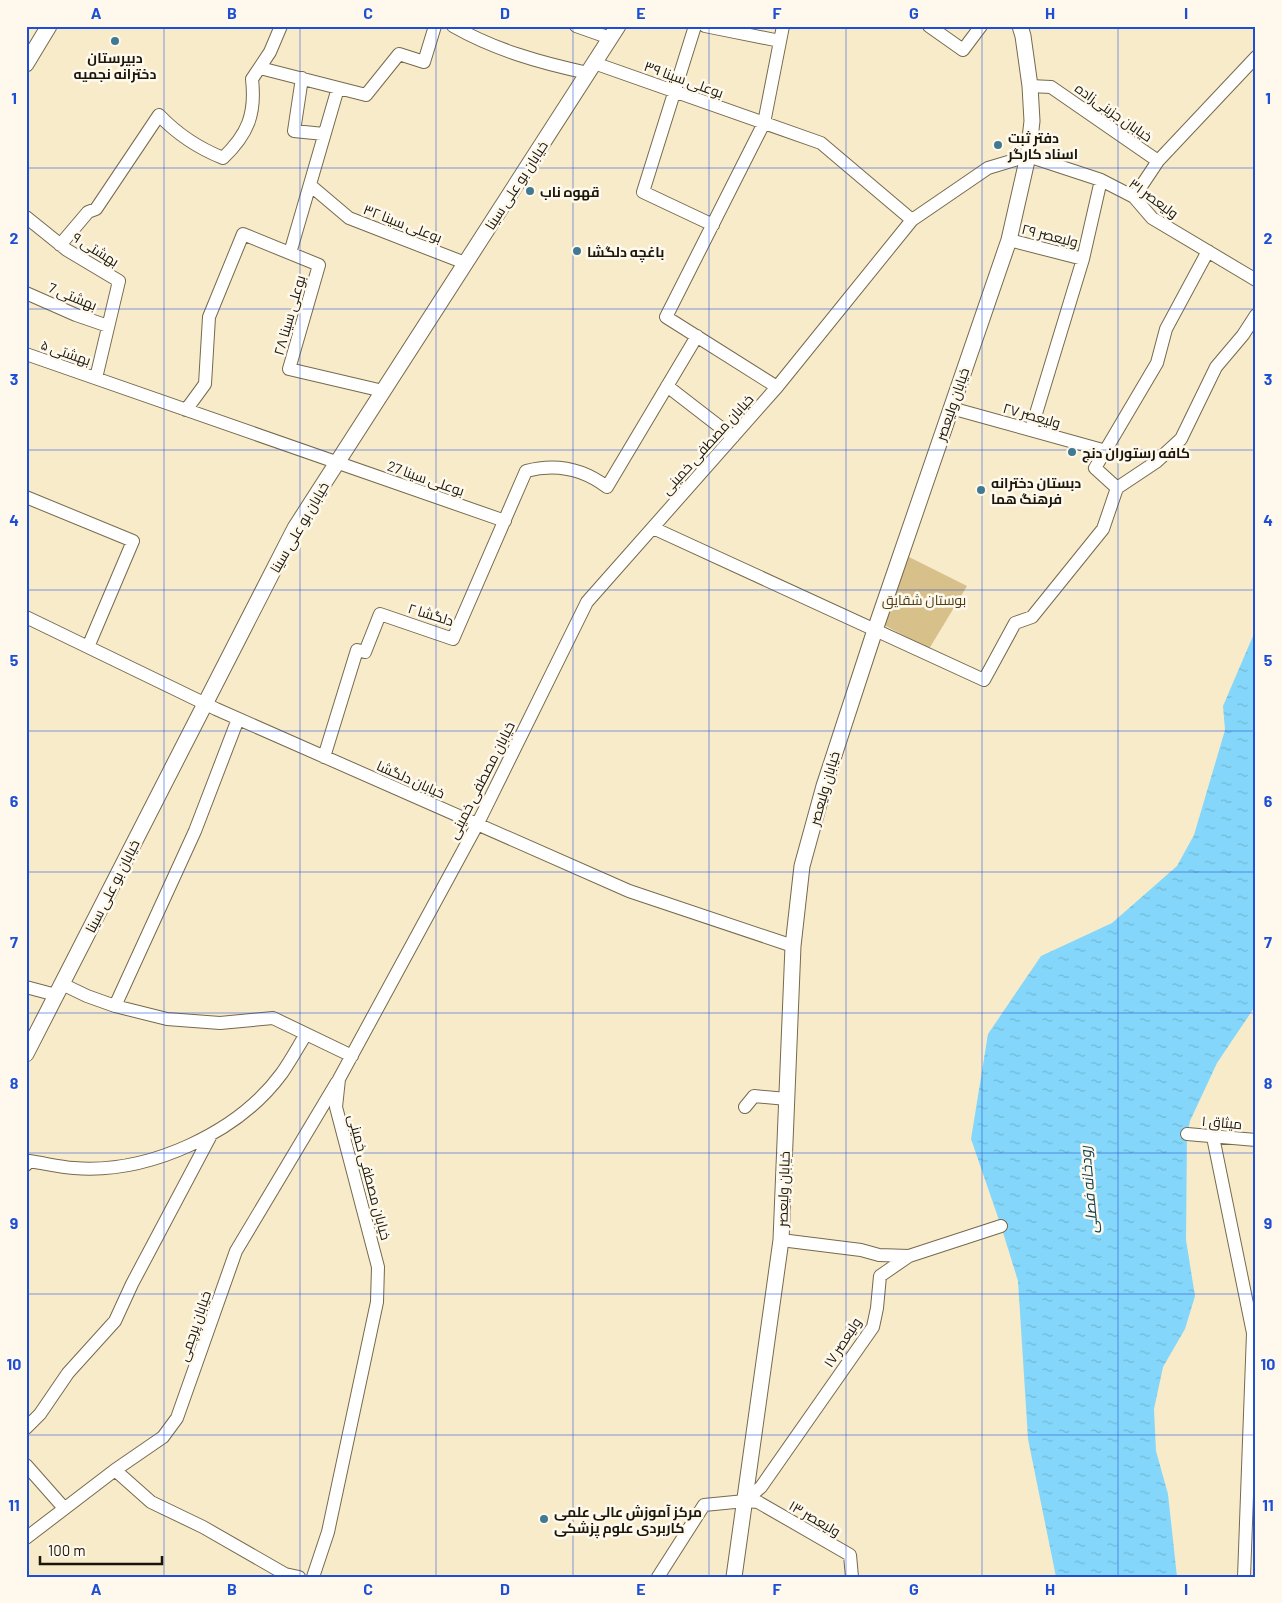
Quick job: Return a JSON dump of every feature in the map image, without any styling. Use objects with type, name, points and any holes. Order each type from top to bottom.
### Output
[{"type":"main road","points":[[26,45],[38,26]]},
{"type":"main road","points":[[26,64],[49,26]]},
{"type":"main road","name":"خیابان ولیعصر","points":[[734,1577],[781,1240],[793,946],[802,866],[824,786],[875,630],[1010,240],[1028,156],[1032,121],[1030,86],[1020,26]]},
{"type":"main road","name":"خیابان بو علی سینا","points":[[26,1054],[295,528],[614,32]]},
{"type":"street","points":[[60,245],[88,212],[96,209],[159,115],[195,146],[223,158],[236,146],[246,131],[252,114],[254,97],[252,79],[270,52],[281,26]]},
{"type":"street","points":[[260,68],[366,95],[399,54],[424,62],[435,26]]},
{"type":"street","name":"بوعلی سینا ۳۹","points":[[453,26],[510,52],[544,63],[591,68],[674,92],[821,143],[912,220]]},
{"type":"street","points":[[576,26],[614,32]]},
{"type":"street","points":[[695,26],[643,192],[713,224]]},
{"type":"street","points":[[705,26],[780,41]]},
{"type":"street","points":[[777,388],[666,317],[764,123],[783,26]]},
{"type":"street","points":[[929,26],[963,50],[981,26]]},
{"type":"street","name":"خیابان جزینی‌زاده","points":[[1030,86],[1051,87],[1158,161],[1255,59]]},
{"type":"street","points":[[302,78],[294,131],[324,134]]},
{"type":"street","points":[[290,253],[338,88]]},
{"type":"street","name":"ولیعصر ۳۱","points":[[1028,156],[1100,180],[1134,198],[1152,218],[1256,280]]},
{"type":"street","name":"خیابان مصطفی خمینی","points":[[313,1577],[328,1532],[378,1302],[378,1267],[336,1107],[340,1079],[477,825],[587,602],[777,388],[912,220],[988,168],[1028,156]]},
{"type":"street","points":[[1134,198],[1158,161]]},
{"type":"street","points":[[1032,430],[1083,258],[1100,180]]},
{"type":"street","name":"بوعلی سینا ۳۲","points":[[310,185],[348,218],[465,263]]},
{"type":"street","name":"بهشتی ۹","points":[[26,217],[60,245],[98,270],[119,281],[96,378]]},
{"type":"street","name":"بوعلی سینا ۲۸","points":[[186,410],[205,384],[209,317],[243,234],[319,265],[289,369],[383,391]]},
{"type":"street","name":"ولیعصر ۲۹","points":[[1010,240],[1083,258]]},
{"type":"street","points":[[1117,488],[1095,468],[1157,364],[1166,329],[1208,251]]},
{"type":"street","name":"بهشتی 7","points":[[26,293],[76,315],[108,326]]},
{"type":"street","points":[[653,528],[984,680],[1015,623],[1032,617],[1103,529],[1117,488],[1156,462],[1181,439],[1216,367],[1243,335],[1256,315]]},
{"type":"street","points":[[697,336],[667,386],[733,437]]},
{"type":"street","name":"بهشتی ۵","points":[[26,354],[186,410]]},
{"type":"street","name":"دلگشا ۲","points":[[324,757],[357,650],[365,652],[380,614],[453,639],[526,471],[550,466],[569,468],[587,473],[607,487],[667,386]]},
{"type":"street","name":"ولیعصر ۲۷","points":[[951,408],[1106,451]]},
{"type":"street","name":"بوعلی سینا 27","points":[[186,410],[504,521]]},
{"type":"street","points":[[26,497],[133,541],[88,647]]},
{"type":"street","name":"خیابان دلگشا","points":[[26,617],[205,704],[477,825],[629,890],[793,946]]},
{"type":"street","points":[[115,1006],[194,831],[238,719]]},
{"type":"street","points":[[26,987],[59,989],[158,1017],[193,1022],[247,1022],[273,1018],[352,1056]]},
{"type":"street","points":[[26,1165],[29,1161],[75,1168],[122,1166],[168,1155],[211,1136],[249,1108],[281,1074],[306,1034]]},
{"type":"street","name":"خیابان پرچمی","points":[[26,1538],[114,1470],[163,1437],[177,1418],[236,1251],[340,1079]]},
{"type":"street","points":[[745,1107],[754,1096],[787,1100]]},
{"type":"street","name":"میثاق ۱","points":[[1186,1134],[1256,1140]]},
{"type":"street","points":[[26,1428],[40,1414],[68,1373],[115,1320],[132,1284],[211,1136]]},
{"type":"street","points":[[1213,1137],[1254,1333],[1252,1468],[1244,1577]]},
{"type":"street","points":[[781,1240],[862,1250],[879,1255],[909,1256],[1001,1226]]},
{"type":"street","name":"ولیعصر ۱۷","points":[[745,1500],[761,1487],[872,1327],[877,1308],[880,1276],[909,1256]]},
{"type":"street","points":[[26,1464],[64,1508]]},
{"type":"street","points":[[114,1470],[151,1502],[203,1527],[285,1574],[299,1577]]},
{"type":"street","points":[[658,1577],[704,1505],[745,1500]]},
{"type":"street","name":"ولیعصر ۱۳","points":[[745,1500],[758,1502],[850,1555],[852,1577]]},
{"type":"green space","name":"بوستان شقایق","points":[[907,556],[967,586],[929,649],[884,625]]},
{"type":"water","name":"رودخانه فصلی","points":[[1256,629],[1256,1005],[1217,1063],[1190,1121],[1187,1134],[1186,1240],[1195,1296],[1185,1329],[1163,1367],[1154,1409],[1156,1451],[1168,1494],[1177,1577],[1056,1577],[1028,1439],[1018,1281],[971,1139],[988,1034],[1041,956],[1112,923],[1177,866],[1194,835],[1225,730],[1223,706]]},
{"type":"place","name":"دبیرستان دخترانه نجمیه","points":[[115,41]]},
{"type":"place","name":"دفتر ثبت اسناد کارگر","points":[[998,145]]},
{"type":"place","name":"قهوه ناب","points":[[530,191]]},
{"type":"place","name":"باغچه دلگشا","points":[[577,251]]},
{"type":"place","name":"کافه رستوران دنج","points":[[1072,452]]},
{"type":"place","name":"دبستان دخترانه فرهنگ هما","points":[[981,490]]},
{"type":"place","name":"مرکز آموزش عالی علمی کاربردی علوم پزشکی","points":[[544,1519]]}]
